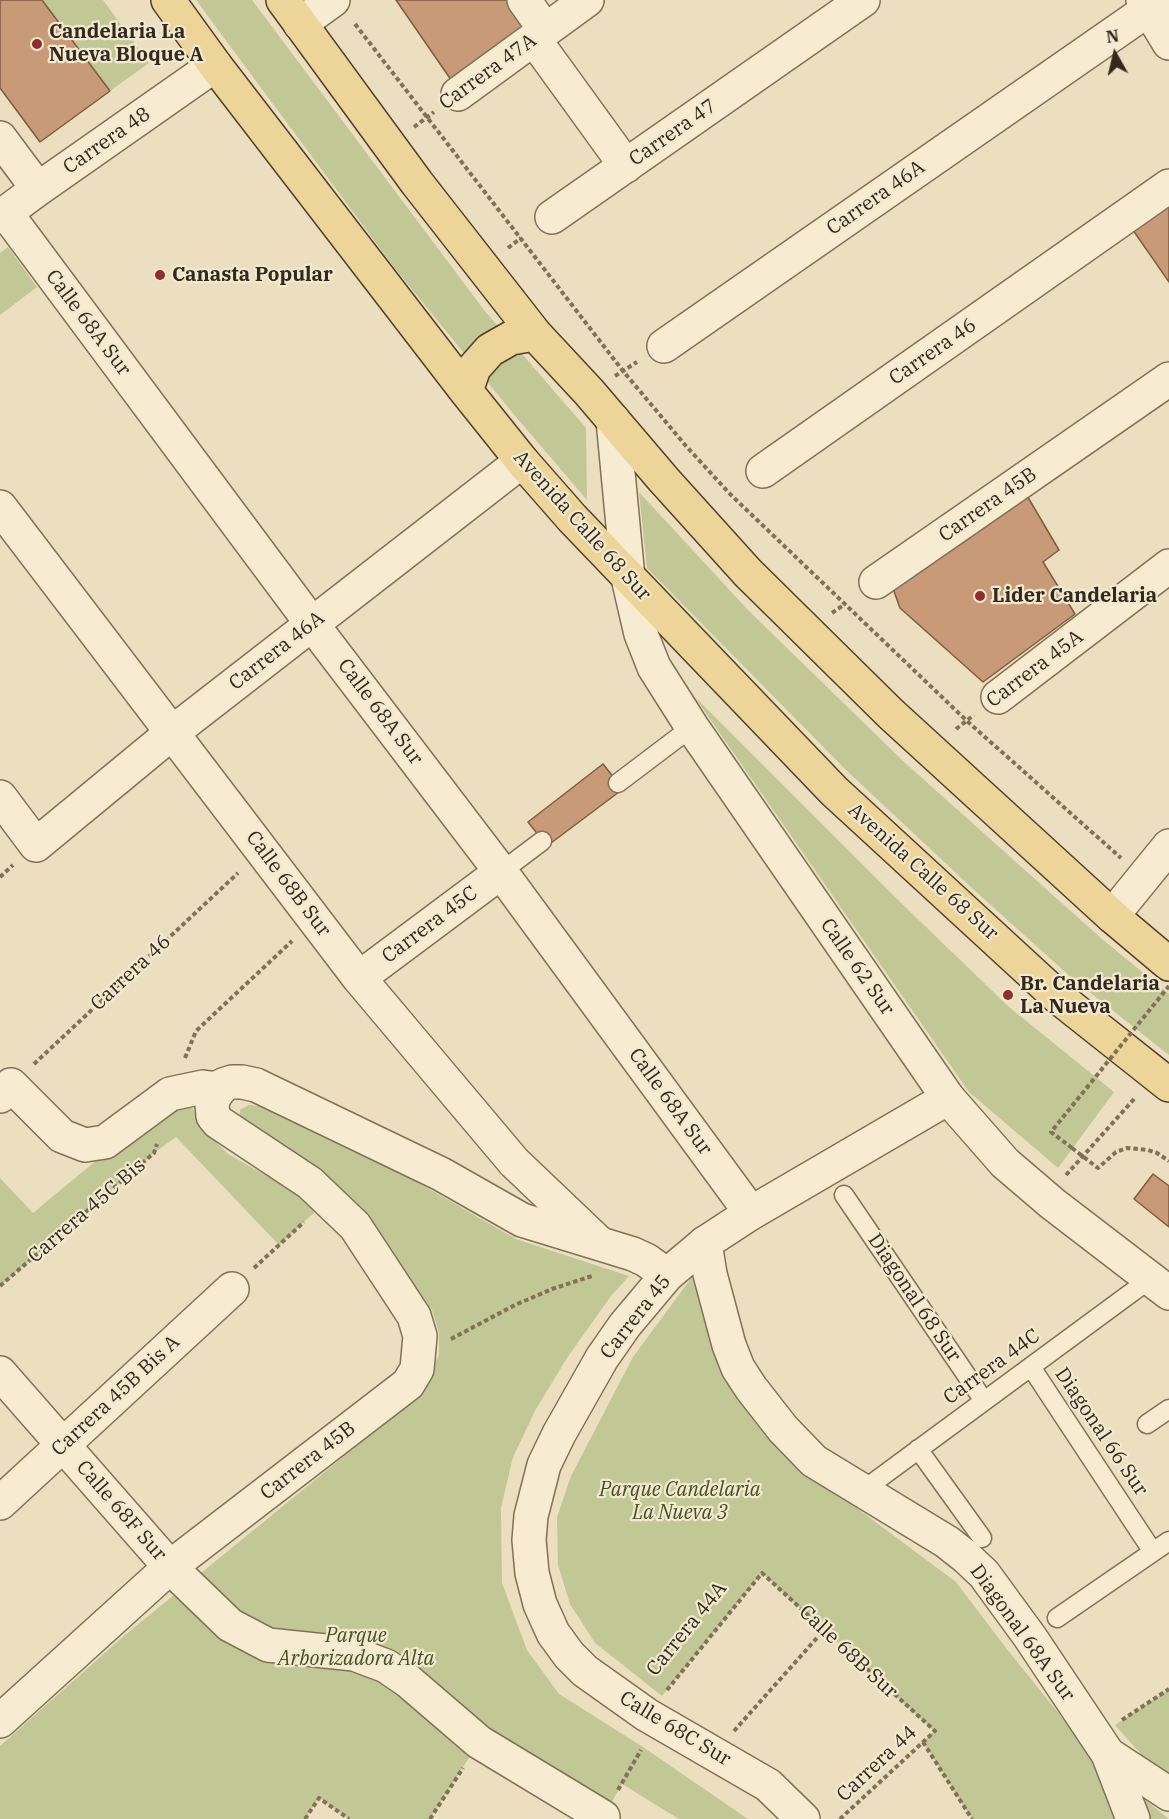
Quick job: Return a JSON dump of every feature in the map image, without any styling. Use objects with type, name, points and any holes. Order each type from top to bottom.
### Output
[{"type":"main road","name":"Avenida Calle 68 Sur","points":[[168,0],[215,65],[466,391],[522,461],[628,578],[834,791],[1058,996],[1169,1085]]},
{"type":"main road","points":[[292,12],[388,144],[535,334],[748,573],[891,714],[1112,916],[1169,964]]},
{"type":"main road","points":[[466,391],[474,368],[490,350],[511,338],[535,334]]},
{"type":"street","points":[[524,0],[540,35],[626,166]]},
{"type":"street","name":"Carrera 47A","points":[[458,94],[587,0]]},
{"type":"street","name":"Carrera 47","points":[[552,217],[863,0]]},
{"type":"street","points":[[1150,3],[1169,43]]},
{"type":"street","name":"Carrera 46A","points":[[664,346],[1150,3]]},
{"type":"street","points":[[292,12],[342,9]]},
{"type":"street","name":"Carrera 48","points":[[3,215],[215,65]]},
{"type":"street","points":[[0,138],[38,189]]},
{"type":"street","name":"Carrera 46","points":[[763,471],[1169,186]]},
{"type":"street","name":"Calle 68A Sur","points":[[3,215],[501,872],[751,1213]]},
{"type":"street","name":"Carrera 45B","points":[[876,582],[1169,379]]},
{"type":"street","name":"Calle 62 Sur","points":[[612,420],[628,578],[641,634],[654,667],[692,727],[948,1098],[1005,1163],[1062,1212],[1159,1286]]},
{"type":"street","name":"Carrera 46A","points":[[0,797],[36,844],[173,732],[522,461]]},
{"type":"street","name":"Calle 68B Sur","points":[[0,507],[359,978],[514,1162],[598,1242]]},
{"type":"street","name":"Carrera 45A","points":[[998,697],[1169,566]]},
{"type":"street","points":[[1112,916],[1169,846]]},
{"type":"street","name":"Carrera 45C","points":[[359,978],[501,872]]},
{"type":"street","name":"Calle 68B Sur","points":[[219,1089],[232,1082],[256,1085],[441,1174],[522,1220],[598,1242],[657,1267]]},
{"type":"street","name":"Carrera 45C Bis","points":[[6,1091],[62,1137],[85,1145],[105,1142],[170,1094],[203,1087],[219,1089]]},
{"type":"street","points":[[219,1089],[213,1101],[213,1116],[218,1122],[310,1183],[355,1226],[414,1316],[420,1336],[420,1358]]},
{"type":"street","name":"Carrera 45","points":[[553,1633],[540,1604],[532,1573],[529,1540],[531,1516],[544,1466],[559,1434],[602,1358],[642,1303],[657,1267],[705,1243],[751,1213],[948,1098]]},
{"type":"street","name":"Diagonal 68A Sur","points":[[705,1243],[710,1274],[729,1345],[738,1368],[751,1388],[783,1429],[814,1461],[947,1542],[984,1574],[1030,1637],[1102,1746],[1133,1819]]},
{"type":"street","name":"Carrera 45B Bis A","points":[[0,1503],[232,1289]]},
{"type":"street","name":"Carrera 45B","points":[[0,1721],[170,1567],[408,1384],[416,1374],[420,1358]]},
{"type":"street","name":"Calle 68F Sur","points":[[0,1373],[170,1567],[230,1625],[268,1645],[354,1654],[386,1666],[408,1681],[479,1742],[603,1817]]},
{"type":"street","name":"Calle 68C Sur","points":[[553,1633],[569,1655],[585,1671],[652,1717],[768,1785],[803,1819]]},
{"type":"street","points":[[1102,1746],[1169,1794]]},
{"type":"lane","points":[[618,783],[692,727]]},
{"type":"lane","points":[[501,872],[542,841]]},
{"type":"lane","name":"Diagonal 68 Sur","points":[[844,1195],[984,1401]]},
{"type":"lane","name":"Carrera 44C","points":[[862,1491],[1030,1366],[1159,1286]]},
{"type":"lane","name":"Diagonal 66 Sur","points":[[1030,1366],[1153,1552]]},
{"type":"lane","points":[[1147,1424],[1169,1409]]},
{"type":"lane","points":[[918,1449],[982,1538]]},
{"type":"lane","points":[[1058,1618],[1169,1541]]},
{"type":"path","points":[[342,9],[623,371],[730,494],[967,721],[1143,878]]},
{"type":"path","name":"Carrera 47A","points":[[388,144],[458,94]]},
{"type":"path","points":[[482,265],[552,217]]},
{"type":"path","points":[[589,392],[664,346]]},
{"type":"path","points":[[698,517],[763,471]]},
{"type":"path","points":[[807,631],[876,582]]},
{"type":"path","name":"Carrera 45A","points":[[929,749],[998,697]]},
{"type":"path","name":"Carrera 46","points":[[6,1091],[263,850]]},
{"type":"path","points":[[170,1094],[196,1031],[315,920]]},
{"type":"path","points":[[1169,986],[1051,1132],[1098,1168],[1116,1152],[1127,1148],[1139,1148],[1157,1153],[1169,1161]]},
{"type":"path","points":[[1082,1157],[1138,1095]]},
{"type":"path","name":"Carrera 45C Bis","points":[[0,1286],[154,1153],[157,1142]]},
{"type":"path","points":[[420,1358],[461,1332],[552,1289],[657,1267]]},
{"type":"path","name":"Calle 68B Sur","points":[[762,1573],[934,1731]]},
{"type":"path","name":"Carrera 44A","points":[[603,1817],[652,1717],[762,1573]]},
{"type":"path","points":[[714,1754],[824,1630]]},
{"type":"path","points":[[1102,1746],[1169,1689]]},
{"type":"path","name":"Carrera 44","points":[[840,1819],[934,1731]]},
{"type":"path","points":[[430,1819],[479,1742]]},
{"type":"path","points":[[923,1742],[972,1819]]},
{"type":"path","points":[[305,1819],[319,1798],[349,1819]]},
{"type":"green space","points":[[42,0],[103,0],[149,63],[110,91]]},
{"type":"green space","points":[[196,0],[252,0],[484,310],[586,428],[587,500],[393,266]]},
{"type":"green space","points":[[8,247],[37,287],[0,315],[0,253]]},
{"type":"green space","points":[[639,492],[748,610],[903,761],[1102,939],[1169,994],[1169,1055],[1073,979],[973,889],[845,769],[647,568]]},
{"type":"green space","points":[[694,696],[897,899],[1009,1007],[1114,1092],[1058,1168],[969,1092]]},
{"type":"green space","name":"Parque Arborizadora Alta","points":[[249,1105],[260,1106],[346,1145],[412,1179],[516,1239],[629,1276],[611,1296],[567,1358],[536,1409],[513,1457],[501,1508],[502,1583],[527,1650],[559,1694],[643,1747],[748,1819],[679,1819],[622,1784],[603,1817],[479,1742],[430,1819],[349,1819],[319,1798],[305,1819],[0,1819],[0,1746],[125,1635],[359,1444],[415,1393],[429,1375],[439,1355],[439,1333],[432,1310],[357,1206],[239,1121],[240,1110]]},
{"type":"green space","points":[[191,1106],[208,1134],[228,1154],[319,1208],[279,1245],[176,1137],[154,1153],[0,1286],[0,1178],[33,1213],[110,1149],[167,1109]]},
{"type":"green space","name":"Parque Candelaria La Nueva 3","points":[[692,1277],[724,1375],[759,1427],[806,1476],[854,1506],[956,1582],[1098,1762],[1169,1819],[972,1819],[923,1742],[934,1731],[762,1573],[662,1696],[595,1643],[570,1604],[558,1565],[557,1517],[571,1476],[633,1357]]},
{"type":"green space","points":[[1169,1689],[1169,1778],[1147,1761],[1115,1725]]},
{"type":"building","name":"Candelaria La Nueva Bloque A","points":[[0,0],[42,0],[110,91],[40,142],[0,88]]},
{"type":"building","points":[[396,0],[511,0],[535,35],[456,87]]},
{"type":"building","points":[[1169,191],[1169,282],[1126,220]]},
{"type":"building","name":"Lider Candelaria","points":[[1026,494],[1059,550],[1043,562],[1075,614],[983,682],[900,608],[891,583]]},
{"type":"building","points":[[603,764],[623,789],[547,846],[528,822]]},
{"type":"building","points":[[1153,1174],[1169,1186],[1169,1227],[1134,1199]]},
{"type":"place","name":"Candelaria La Nueva Bloque A","points":[[37,44]]},
{"type":"place","name":"Canasta Popular","points":[[160,275]]},
{"type":"place","name":"Lider Candelaria","points":[[980,596]]},
{"type":"place","name":"Br. Candelaria La Nueva","points":[[1008,995]]}]
